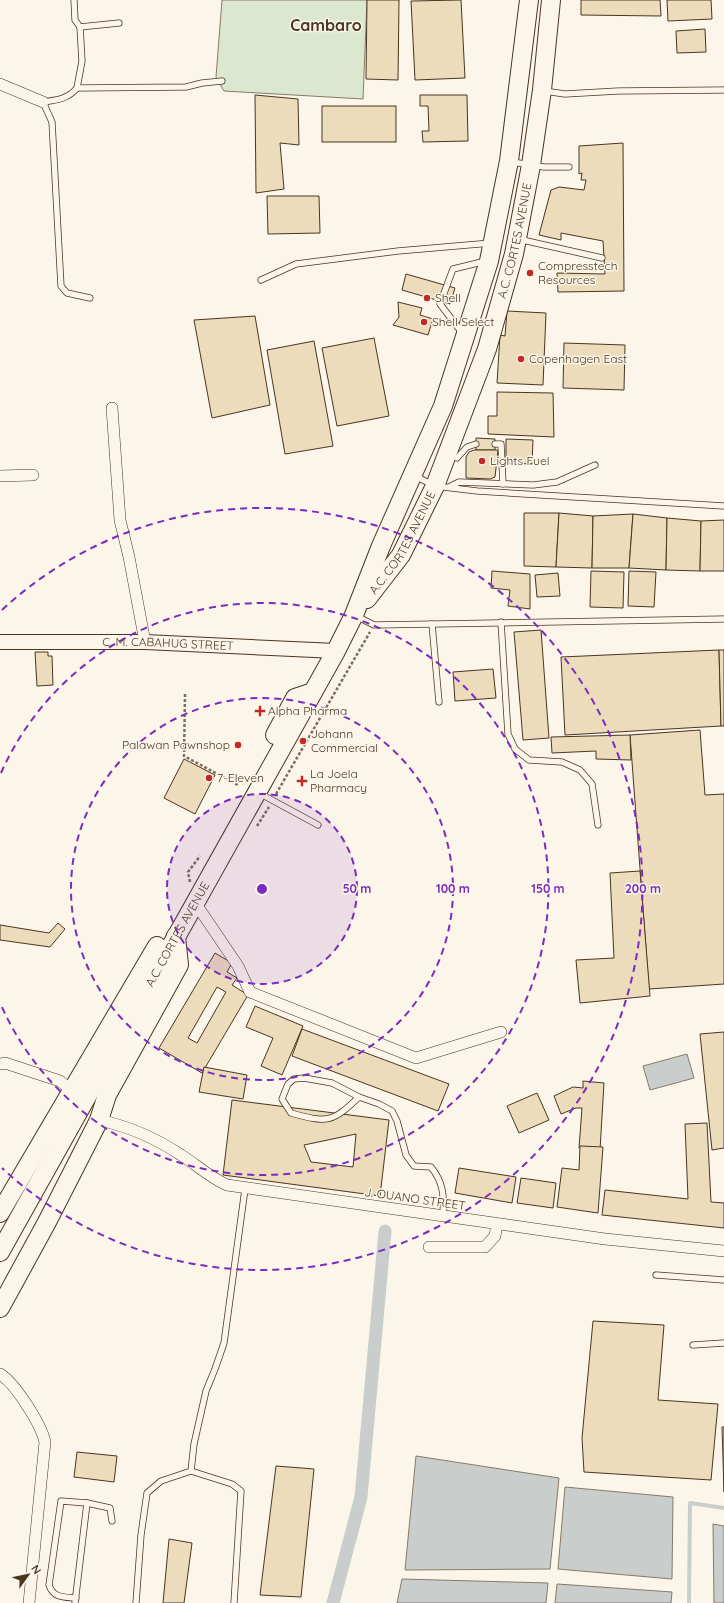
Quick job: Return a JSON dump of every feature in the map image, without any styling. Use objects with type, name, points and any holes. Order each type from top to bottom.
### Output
[{"type":"main road","name":"A.C. CORTES AVENUE","points":[[0,1252],[176,936],[193,895],[257,792],[336,651],[354,615],[381,546],[414,475],[443,406],[489,261],[509,161],[529,0]]},
{"type":"main road","name":"A.C. CORTES AVENUE","points":[[354,615],[401,555],[442,486],[447,455],[486,349],[518,238],[542,90],[550,0]]},
{"type":"main road","points":[[0,1213],[72,1091],[193,895],[295,698],[313,692]]},
{"type":"main road","points":[[0,1308],[48,1222],[99,1120],[107,1095],[179,965],[176,936]]},
{"type":"street","points":[[0,84],[43,102]]},
{"type":"street","points":[[112,408],[120,520],[129,557],[145,642]]},
{"type":"street","points":[[0,476],[33,475]]},
{"type":"street","name":"C. M. CABAHUG STREET","points":[[0,642],[145,642],[336,651]]},
{"type":"street","points":[[193,895],[238,966],[250,992],[416,1058],[501,1032]]},
{"type":"street","points":[[0,1064],[5,1063],[60,1081],[72,1091]]},
{"type":"street","name":"J. OUANO STREET","points":[[99,1120],[119,1124],[180,1154],[212,1178],[227,1185],[245,1189],[605,1239],[724,1251]]},
{"type":"street","points":[[429,1247],[485,1247],[495,1236],[497,1224]]},
{"type":"street","points":[[0,1374],[11,1383],[36,1420],[45,1442],[29,1603]]},
{"type":"lane","points":[[74,0],[75,20],[80,27],[82,61],[77,88],[71,95],[60,99],[43,102],[52,122],[61,286],[67,293],[90,298]]},
{"type":"lane","points":[[80,27],[119,23]]},
{"type":"lane","points":[[77,88],[186,87],[202,83],[222,81]]},
{"type":"lane","points":[[542,90],[565,94],[618,91],[724,90]]},
{"type":"lane","points":[[509,161],[544,167],[569,167]]},
{"type":"lane","points":[[518,238],[602,258]]},
{"type":"lane","points":[[261,280],[296,264],[398,251],[493,242]]},
{"type":"lane","points":[[465,338],[440,304],[453,269],[489,261]]},
{"type":"lane","points":[[447,455],[457,458],[467,447],[476,444]]},
{"type":"lane","points":[[495,444],[501,444],[503,484]]},
{"type":"lane","points":[[442,486],[459,482],[533,485],[557,482],[595,464]]},
{"type":"lane","points":[[414,475],[442,486],[724,506]]},
{"type":"lane","points":[[354,615],[374,624],[724,619]]},
{"type":"lane","points":[[502,622],[508,734],[515,749],[529,760],[562,762],[580,770],[592,784],[598,825]]},
{"type":"lane","points":[[432,624],[440,702]]},
{"type":"lane","points":[[257,792],[318,825]]},
{"type":"lane","points":[[359,1097],[341,1114],[334,1118],[323,1120],[291,1114],[282,1099],[288,1084],[294,1079],[304,1078],[332,1084],[392,1111],[397,1121],[406,1155],[414,1166],[431,1167],[439,1177],[444,1201],[443,1216]]},
{"type":"lane","points":[[191,1471],[194,1444],[206,1391],[216,1369],[224,1343],[245,1189]]},
{"type":"lane","points":[[656,1275],[724,1280]]},
{"type":"lane","points":[[693,1345],[724,1343]]},
{"type":"lane","points":[[136,1603],[141,1535],[147,1493],[161,1481],[191,1471],[232,1484],[240,1491],[234,1603]]},
{"type":"lane","points":[[87,1502],[76,1601],[57,1596],[51,1591],[49,1585],[61,1501],[87,1502],[110,1508],[112,1521]]},
{"type":"path","points":[[257,826],[374,624]]},
{"type":"path","points":[[186,694],[184,756],[238,785]]},
{"type":"path","points":[[193,895],[188,872],[200,856]]},
{"type":"green space","points":[[222,0],[367,0],[363,99],[224,91],[216,77]]},
{"type":"shaded area","points":[[687,1054],[694,1078],[650,1090],[643,1066]]},
{"type":"shaded area","points":[[416,1456],[559,1478],[550,1569],[405,1570]]},
{"type":"shaded area","points":[[565,1487],[673,1497],[672,1579],[558,1569]]},
{"type":"shaded area","points":[[713,1524],[724,1526],[724,1603],[714,1603]]},
{"type":"shaded area","points":[[402,1579],[548,1583],[546,1603],[397,1603]]},
{"type":"shaded area","points":[[557,1584],[672,1592],[671,1603],[555,1603]]},
{"type":"building","points":[[367,0],[399,0],[398,80],[366,79]]},
{"type":"building","points":[[461,0],[465,78],[415,80],[411,1]]},
{"type":"building","points":[[581,0],[660,0],[661,16],[581,15]]},
{"type":"building","points":[[667,0],[711,0],[712,19],[668,21]]},
{"type":"building","points":[[705,29],[706,52],[677,53],[676,31]]},
{"type":"building","points":[[255,95],[298,99],[299,145],[280,143],[284,189],[256,193]]},
{"type":"building","points":[[420,95],[467,95],[468,141],[423,142],[422,131],[429,131],[428,106],[420,106]]},
{"type":"building","points":[[322,106],[396,106],[396,142],[322,142]]},
{"type":"building","points":[[623,143],[624,291],[558,292],[557,273],[605,274],[603,241],[561,233],[561,240],[539,235],[551,190],[559,187],[584,190],[586,180],[581,180],[582,173],[579,174],[579,146]]},
{"type":"building","points":[[267,196],[319,196],[320,233],[268,234]]},
{"type":"building","points":[[406,274],[455,288],[450,304],[402,290]]},
{"type":"building","points":[[398,302],[422,308],[420,315],[433,319],[428,335],[393,325],[399,317]]},
{"type":"building","name":"Copenhagen East","points":[[507,311],[546,313],[543,385],[497,383],[500,335],[505,336]]},
{"type":"building","points":[[255,316],[270,405],[212,418],[194,320]]},
{"type":"building","points":[[374,338],[389,416],[337,426],[322,348]]},
{"type":"building","points":[[314,341],[333,446],[285,454],[267,350]]},
{"type":"building","points":[[564,343],[625,345],[624,390],[563,388]]},
{"type":"building","points":[[497,392],[553,393],[554,437],[488,434],[488,416],[497,416]]},
{"type":"building","points":[[476,438],[495,439],[495,450],[476,450]]},
{"type":"building","points":[[506,439],[533,440],[532,464],[506,463]]},
{"type":"building","points":[[474,450],[498,450],[495,477],[490,479],[466,478],[466,457],[469,452]]},
{"type":"building","points":[[524,513],[559,513],[556,567],[524,566]]},
{"type":"building","points":[[559,513],[593,516],[592,568],[556,567]]},
{"type":"building","points":[[633,514],[629,568],[592,568],[593,516]]},
{"type":"building","points":[[633,514],[667,518],[666,570],[629,568]]},
{"type":"building","points":[[667,518],[701,521],[700,571],[666,570]]},
{"type":"building","points":[[724,520],[724,571],[700,571],[701,521]]},
{"type":"building","points":[[492,571],[530,574],[530,609],[508,606],[510,590],[491,588]]},
{"type":"building","points":[[591,571],[624,572],[623,608],[590,607]]},
{"type":"building","points":[[629,571],[656,572],[654,607],[628,606]]},
{"type":"building","points":[[558,573],[560,596],[537,597],[535,575]]},
{"type":"building","points":[[541,630],[549,738],[523,740],[514,632]]},
{"type":"building","points":[[719,650],[721,726],[565,735],[561,657]]},
{"type":"building","points":[[719,650],[724,650],[724,726],[721,726]]},
{"type":"building","points":[[35,652],[48,652],[48,656],[52,656],[53,685],[37,686]]},
{"type":"building","points":[[493,669],[496,698],[455,701],[453,672]]},
{"type":"building","points":[[700,730],[705,795],[724,794],[724,984],[649,989],[630,735]]},
{"type":"building","points":[[630,735],[631,760],[596,759],[596,751],[552,753],[551,737]]},
{"type":"building","points":[[184,759],[215,775],[195,814],[164,798]]},
{"type":"building","points":[[640,871],[650,996],[580,1003],[576,960],[614,958],[610,873]]},
{"type":"building","points":[[58,923],[65,929],[50,947],[0,940],[0,925],[49,933]]},
{"type":"building","points":[[215,953],[232,963],[227,972],[237,978],[232,985],[248,995],[202,1073],[159,1048]],"holes":[[[217,987],[226,992],[197,1043],[188,1038]]]},
{"type":"building","points":[[255,1006],[303,1026],[282,1075],[261,1066],[273,1038],[246,1027]]},
{"type":"building","points":[[302,1029],[449,1084],[438,1111],[292,1056]]},
{"type":"building","points":[[724,1032],[724,1148],[712,1150],[700,1034]]},
{"type":"building","points":[[204,1067],[247,1075],[243,1099],[199,1092]]},
{"type":"building","points":[[583,1081],[604,1083],[600,1150],[579,1148],[582,1108],[576,1108],[561,1114],[554,1096],[573,1087],[583,1088]]},
{"type":"building","points":[[537,1093],[549,1120],[519,1133],[507,1106]]},
{"type":"building","points":[[232,1100],[389,1120],[380,1196],[223,1175]],"holes":[[[356,1134],[353,1167],[311,1162],[304,1145]]]},
{"type":"building","points":[[707,1123],[711,1202],[724,1203],[724,1228],[602,1215],[605,1190],[688,1199],[685,1124]]},
{"type":"building","points":[[580,1146],[603,1147],[598,1213],[557,1207],[562,1168],[579,1170]]},
{"type":"building","points":[[459,1168],[516,1177],[512,1203],[455,1193]]},
{"type":"building","points":[[521,1178],[556,1183],[553,1208],[517,1203]]},
{"type":"building","points":[[593,1321],[664,1325],[658,1400],[718,1404],[711,1480],[584,1472],[582,1438]]},
{"type":"building","points":[[722,1427],[724,1427],[724,1492]]},
{"type":"building","points":[[77,1452],[117,1456],[114,1482],[74,1477]]},
{"type":"building","points":[[276,1466],[314,1469],[301,1597],[260,1595]]},
{"type":"building","points":[[169,1539],[192,1543],[184,1603],[163,1603]]},
{"type":"waterway","points":[[333,1603],[361,1497],[385,1231]]},
{"type":"waterway","points":[[689,1603],[690,1503],[724,1508]]},
{"type":"place","name":"Compresstech Resources","points":[[530,273]]},
{"type":"place","name":"Shell","points":[[427,298]]},
{"type":"place","name":"Shell Select","points":[[424,322]]},
{"type":"place","name":"Copenhagen East","points":[[521,359]]},
{"type":"place","name":"Lights Fuel","points":[[482,461]]},
{"type":"place","name":"Alpha Pharma","points":[[260,711]]},
{"type":"place","name":"Johann Commercial","points":[[303,741]]},
{"type":"place","name":"Palawan Pawnshop","points":[[238,745]]},
{"type":"place","name":"7-Eleven","points":[[209,778]]},
{"type":"place","name":"La Joela Pharmacy","points":[[302,781]]},
{"type":"district","name":"Cambaro","points":[[326,25]]}]
